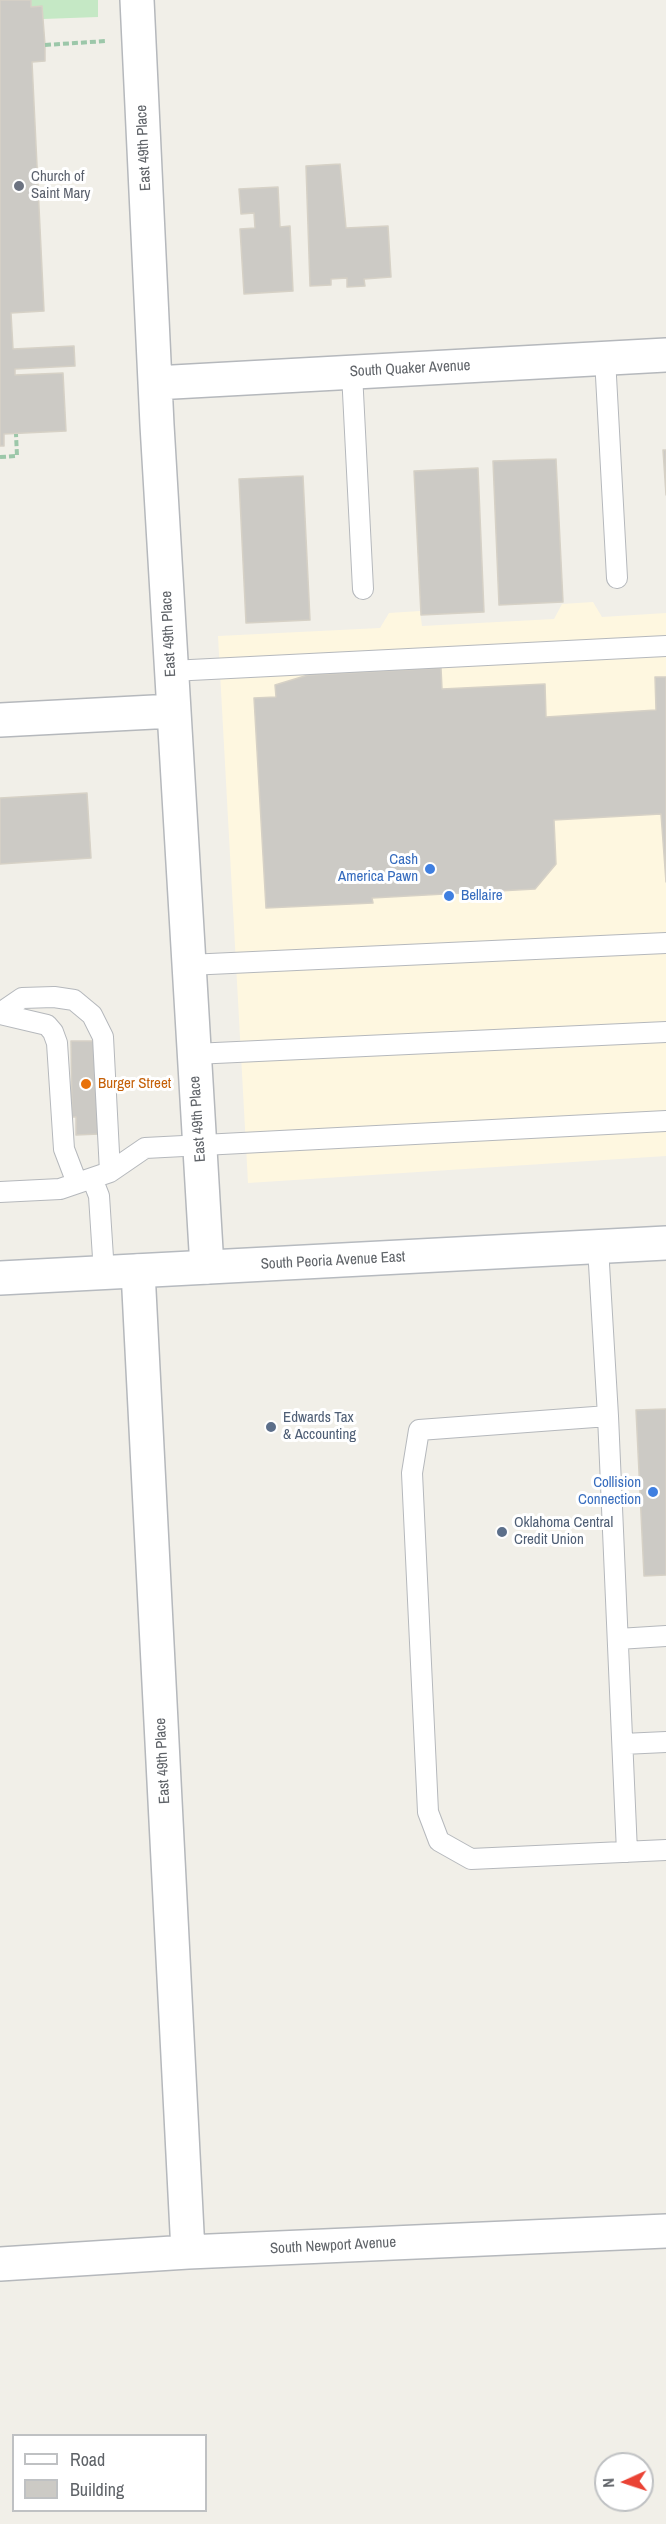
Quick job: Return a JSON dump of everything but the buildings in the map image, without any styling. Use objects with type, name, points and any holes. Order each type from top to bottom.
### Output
[{"type":"street","name":"East 49th Place","points":[[137,0],[173,711],[207,1267]]},
{"type":"street","name":"South Quaker Avenue","points":[[155,383],[666,356]]},
{"type":"street","points":[[0,720],[173,711]]},
{"type":"street","name":"South Peoria Avenue East","points":[[0,1278],[666,1243]]},
{"type":"street","name":"East 49th Place","points":[[138,1271],[188,2252]]},
{"type":"street","name":"South Newport Avenue","points":[[0,2264],[188,2252],[666,2231]]},
{"type":"lane","points":[[605,358],[617,578]]},
{"type":"lane","points":[[352,373],[363,590]]},
{"type":"lane","points":[[171,671],[666,646]]},
{"type":"lane","points":[[189,965],[666,943]]},
{"type":"lane","points":[[0,1014],[22,998],[54,997],[74,1000],[92,1015],[103,1037],[93,1178],[99,1196],[104,1273]]},
{"type":"lane","points":[[0,1014],[47,1025],[54,1032],[57,1043],[64,1149],[93,1178]]},
{"type":"lane","points":[[194,1054],[666,1032]]},
{"type":"lane","points":[[0,1192],[60,1189],[93,1178],[144,1148],[666,1120]]},
{"type":"lane","points":[[598,1247],[608,1416],[627,1852]]},
{"type":"lane","points":[[608,1416],[419,1430],[412,1484],[428,1812],[439,1841],[471,1859],[666,1850]]},
{"type":"lane","points":[[618,1639],[666,1636]]},
{"type":"lane","points":[[622,1744],[666,1742]]},
{"type":"path","points":[[45,45],[109,41]]},
{"type":"path","points":[[0,457],[17,456],[16,434]]},
{"type":"shaded area","name":"Bellaire","points":[[593,602],[602,617],[666,613],[666,1156],[248,1183],[218,636],[380,628],[389,613],[420,611],[422,626],[554,619],[562,604]]},
{"type":"green space","points":[[31,0],[98,0],[98,17],[43,19],[42,6],[31,7]]},
{"type":"place","name":"Church of Saint Mary","points":[[19,186]]},
{"type":"place","name":"Cash America Pawn","points":[[430,869]]},
{"type":"place","name":"Bellaire","points":[[449,896]]},
{"type":"place","name":"Burger Street","points":[[86,1084]]},
{"type":"place","name":"Edwards Tax & Accounting","points":[[271,1427]]},
{"type":"place","name":"Collision Connection","points":[[653,1492]]},
{"type":"place","name":"Oklahoma Central Credit Union","points":[[502,1532]]}]
